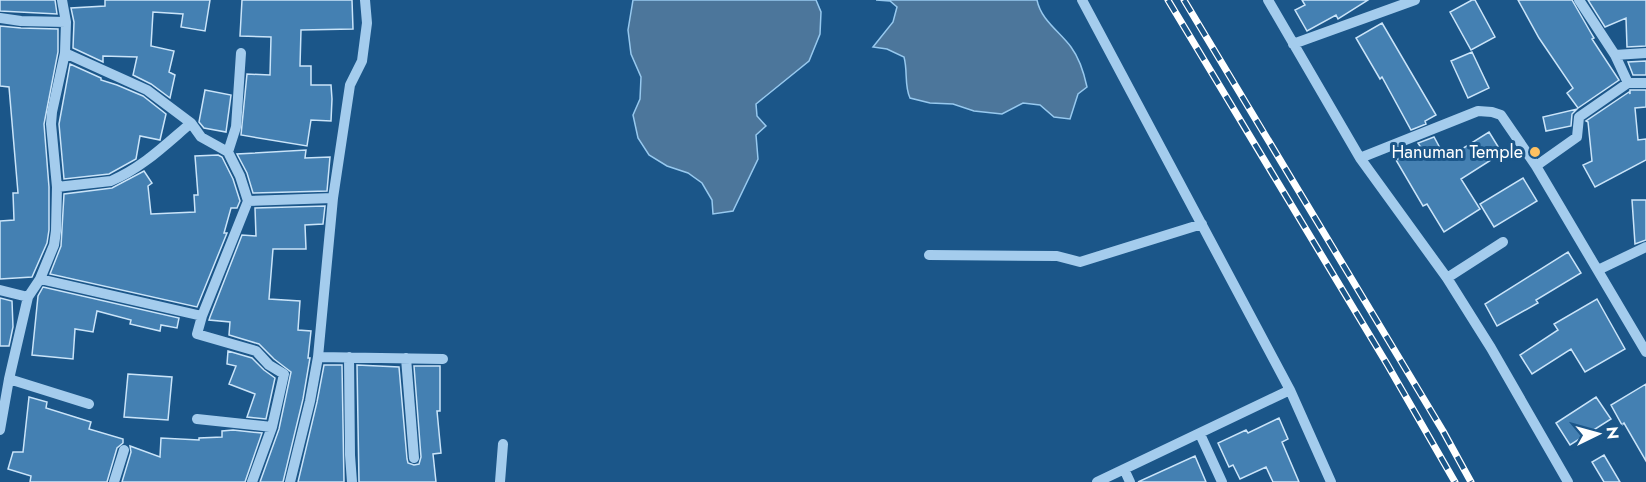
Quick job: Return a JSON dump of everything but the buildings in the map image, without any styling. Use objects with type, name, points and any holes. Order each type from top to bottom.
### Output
[{"type":"street","points":[[0,430],[28,297],[40,279],[54,245],[57,187],[51,118],[65,53],[66,22],[62,0]]},
{"type":"street","points":[[290,482],[310,401],[318,357],[333,198],[350,85],[362,62],[367,23],[365,0]]},
{"type":"street","points":[[1082,0],[1290,390],[1331,482]]},
{"type":"street","points":[[1269,0],[1360,158],[1447,278],[1491,348],[1568,482]]},
{"type":"street","points":[[1293,44],[1415,0]]},
{"type":"street","points":[[1579,0],[1615,55],[1628,83]]},
{"type":"street","points":[[0,18],[66,22]]},
{"type":"street","points":[[65,53],[147,90],[191,123],[201,137],[228,152],[240,176],[248,201],[197,334],[256,351],[269,365],[284,374],[272,426],[252,482]]},
{"type":"street","points":[[228,152],[236,127],[241,53]]},
{"type":"street","points":[[1615,55],[1646,53]]},
{"type":"street","points":[[1536,166],[1577,137],[1579,117],[1628,83],[1646,83]]},
{"type":"street","points":[[1360,158],[1478,111],[1501,115],[1536,166],[1646,352]]},
{"type":"street","points":[[57,187],[111,181],[141,166],[191,123]]},
{"type":"street","points":[[248,201],[333,198]]},
{"type":"street","points":[[929,255],[1057,256],[1080,262],[1202,224]]},
{"type":"street","points":[[1447,278],[1503,242]]},
{"type":"street","points":[[1598,270],[1646,247]]},
{"type":"street","points":[[40,279],[202,316]]},
{"type":"street","points":[[0,290],[28,297]]},
{"type":"street","points":[[318,357],[443,359]]},
{"type":"street","points":[[350,357],[352,482]]},
{"type":"street","points":[[406,358],[414,458]]},
{"type":"street","points":[[9,379],[89,404]]},
{"type":"street","points":[[1097,482],[1290,390]]},
{"type":"street","points":[[198,419],[272,426]]},
{"type":"street","points":[[1200,434],[1222,482]]},
{"type":"street","points":[[500,482],[502,444]]},
{"type":"street","points":[[114,482],[124,450]]},
{"type":"street","points":[[1124,469],[1130,482]]},
{"type":"water","points":[[633,0],[816,0],[821,12],[820,34],[809,61],[756,104],[757,116],[766,126],[756,135],[758,159],[733,211],[713,214],[712,200],[702,183],[688,173],[667,166],[649,155],[638,138],[633,115],[640,99],[641,77],[631,54],[628,30]]},
{"type":"water","points":[[876,0],[1037,0],[1042,14],[1074,52],[1087,87],[1078,94],[1070,119],[1054,117],[1040,105],[1023,103],[1002,114],[974,111],[953,104],[930,103],[910,98],[904,57],[887,49],[873,47],[893,22],[897,7],[890,1]]},
{"type":"railway","points":[[1168,0],[1387,364],[1455,482]]},
{"type":"railway","points":[[1184,0],[1443,431],[1471,482]]},
{"type":"place","name":"Hanuman Temple","points":[[1535,152]]}]
